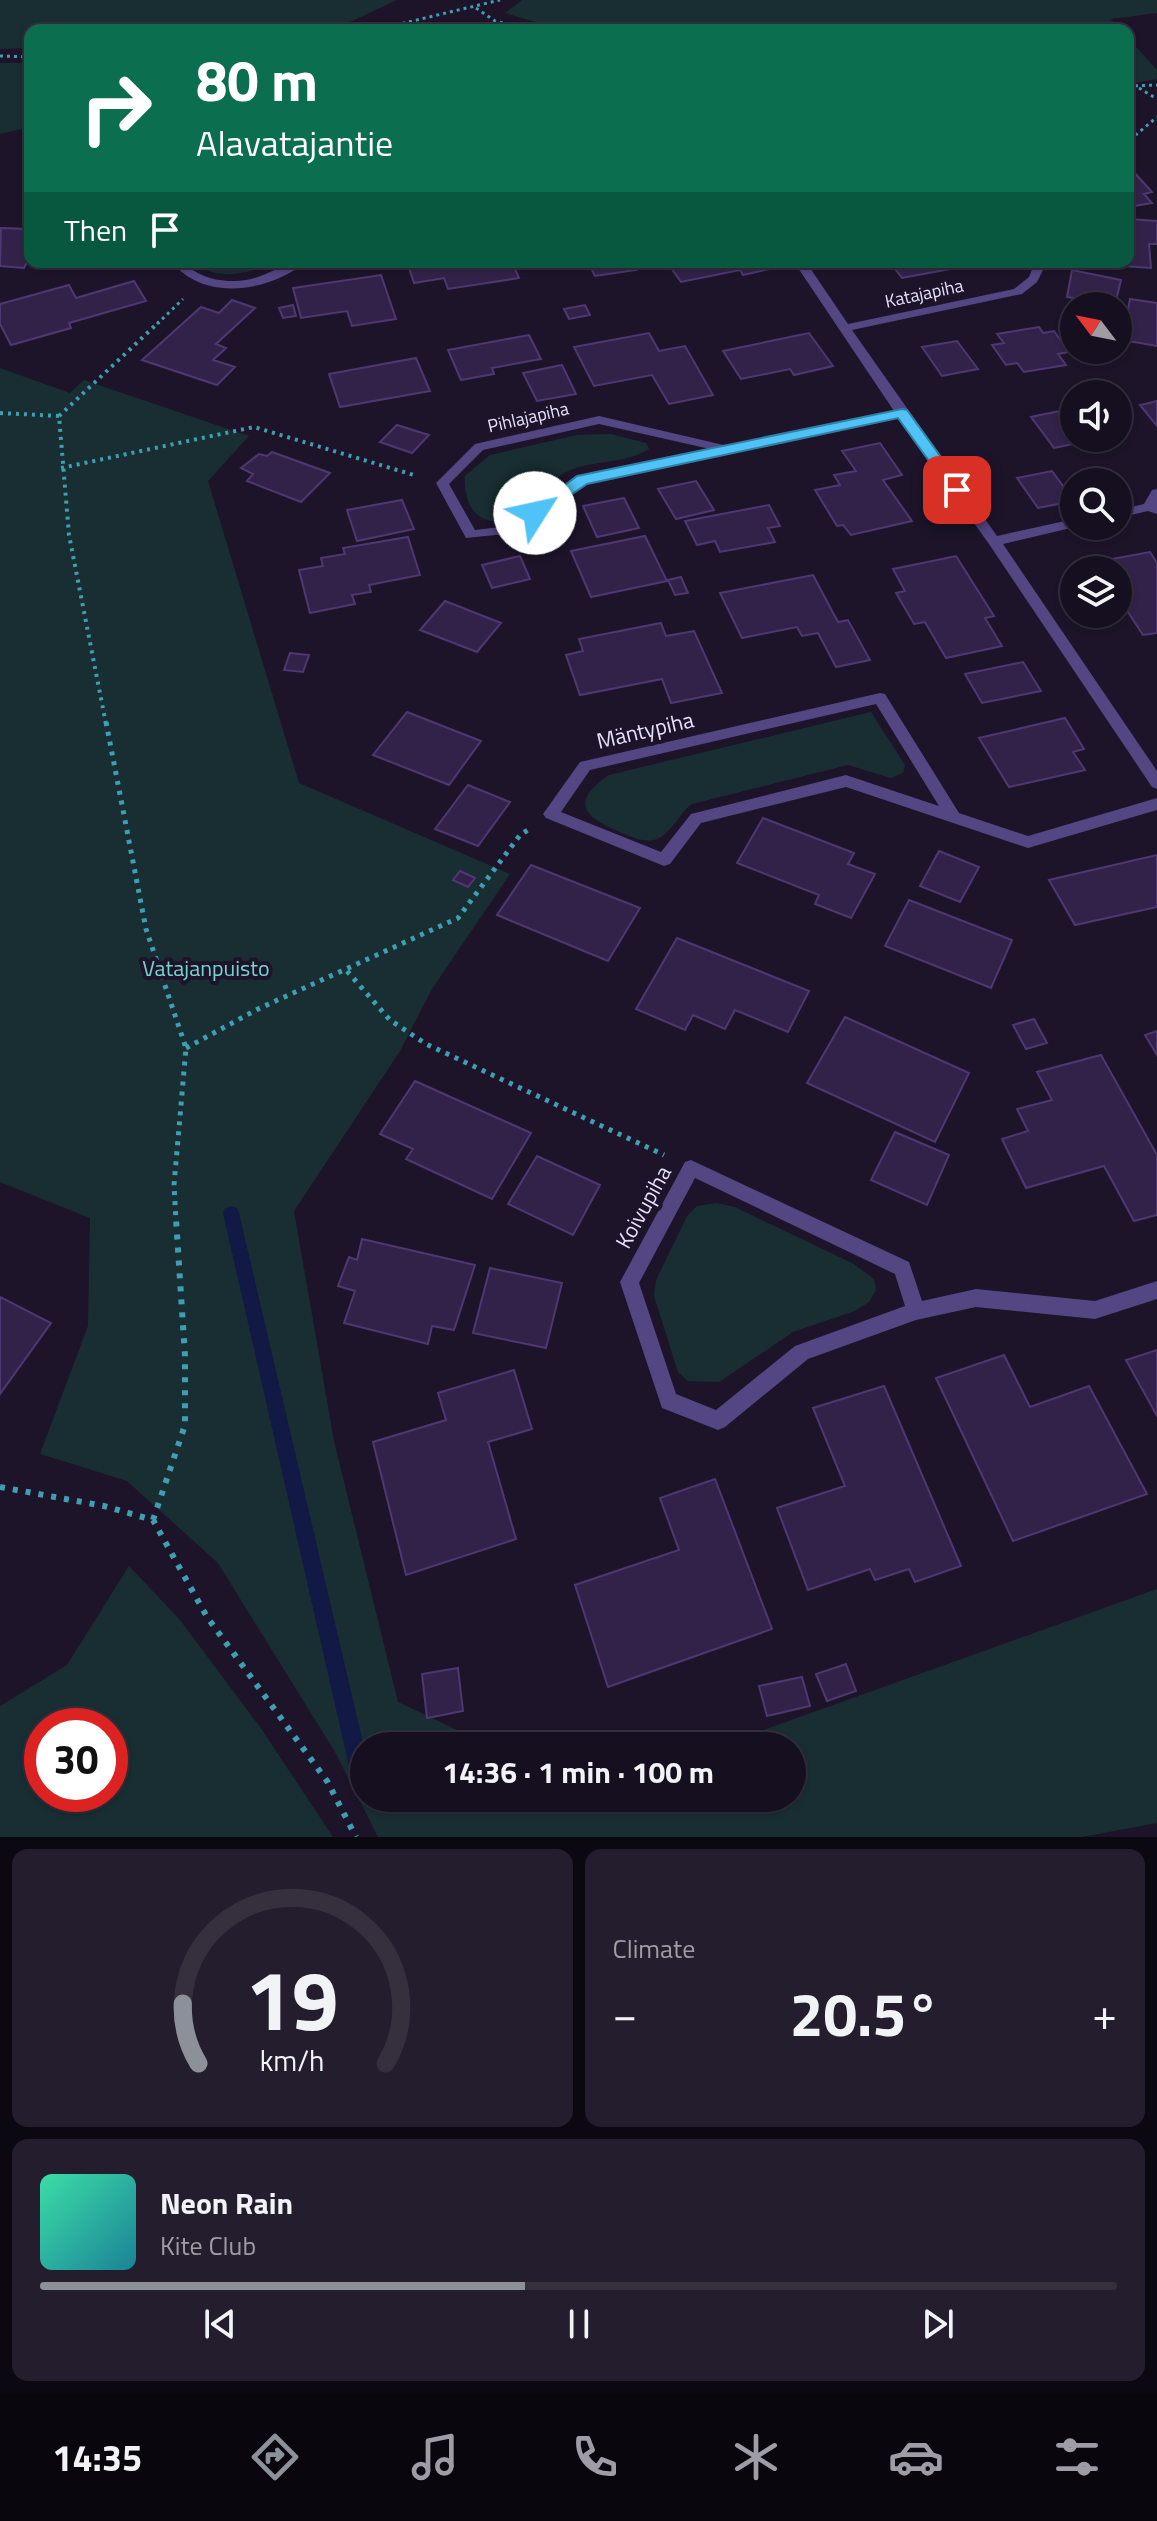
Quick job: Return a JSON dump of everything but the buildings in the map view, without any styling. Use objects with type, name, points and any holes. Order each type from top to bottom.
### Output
[{"type":"street","points":[[181,268],[203,280],[237,284],[265,280],[288,268]]},
{"type":"street","points":[[804,268],[1157,783]]},
{"type":"street","name":"Katajapiha","points":[[846,328],[1018,292],[1027,287],[1040,268]]},
{"type":"street","name":"Pihlajapiha","points":[[730,450],[599,420],[479,447],[442,483],[471,535],[511,530],[583,480],[730,450],[902,413]]},
{"type":"street","points":[[1132,512],[1153,509],[1157,493]]},
{"type":"street","points":[[994,541],[1060,526]]},
{"type":"street","name":"Mäntypiha","points":[[551,814],[585,766],[880,698],[955,819]]},
{"type":"street","points":[[551,814],[664,860],[696,818],[846,781],[1028,842],[1157,804]]},
{"type":"street","name":"Koivupiha","points":[[916,1311],[902,1268],[691,1168],[629,1282],[669,1401],[718,1420],[802,1352],[916,1311],[976,1298],[1095,1310],[1157,1290]]},
{"type":"path","points":[[403,24],[500,0]]},
{"type":"path","points":[[476,8],[495,21],[507,24]]},
{"type":"path","points":[[0,56],[24,57]]},
{"type":"path","points":[[1134,87],[1157,85]]},
{"type":"path","points":[[1139,88],[1157,99]]},
{"type":"path","points":[[1134,135],[1157,117]]},
{"type":"path","points":[[0,413],[59,416],[203,280]]},
{"type":"path","points":[[59,416],[69,535],[146,929],[186,1048],[174,1185],[185,1356],[185,1425],[153,1520]]},
{"type":"path","points":[[61,468],[254,427],[442,483]]},
{"type":"path","points":[[186,1048],[258,1009],[458,918],[520,835],[551,814]]},
{"type":"path","points":[[347,971],[390,1020],[426,1044],[691,1168]]},
{"type":"path","points":[[0,1487],[104,1506],[153,1520],[207,1617],[327,1781],[356,1837]]},
{"type":"green space","points":[[0,0],[397,0],[345,24],[24,24],[24,48],[0,49]]},
{"type":"green space","points":[[522,0],[1157,0],[1157,13],[1111,19],[1115,24],[542,24],[505,13]]},
{"type":"green space","points":[[1134,45],[1157,70],[1157,79],[1134,83]]},
{"type":"green space","points":[[0,63],[24,63],[24,128],[0,134]]},
{"type":"green space","points":[[203,268],[260,268],[234,274]]},
{"type":"green space","name":"Vatajanpuisto","points":[[0,368],[70,393],[84,380],[249,436],[208,481],[299,783],[510,874],[432,989],[400,1051],[294,1211],[334,1441],[398,1702],[461,1732],[350,1732],[350,1782],[335,1752],[218,1563],[127,1481],[40,1454],[88,1326],[90,1218],[0,1182]]},
{"type":"green space","points":[[611,434],[646,443],[649,449],[629,458],[586,465],[566,472],[525,507],[501,520],[490,521],[471,507],[465,476],[490,455],[577,435]]},
{"type":"green space","points":[[871,712],[905,765],[903,773],[891,778],[848,765],[692,804],[667,832],[652,840],[636,838],[603,824],[585,806],[590,791],[609,775]]},
{"type":"green space","points":[[717,1203],[735,1207],[854,1264],[874,1279],[876,1290],[869,1302],[855,1311],[793,1332],[719,1382],[688,1381],[678,1372],[654,1296],[656,1280],[687,1216],[697,1206]]},
{"type":"green space","points":[[129,1566],[180,1620],[260,1727],[333,1837],[0,1837],[0,1706],[67,1665]]},
{"type":"green space","name":"Vatajanpuisto","points":[[1157,1589],[1157,1823],[1082,1837],[378,1837],[365,1812],[806,1812],[806,1732],[758,1732]]},
{"type":"waterway","points":[[231,1213],[351,1732]]},
{"type":"route","points":[[535,513],[583,480],[902,413],[957,490]]}]
